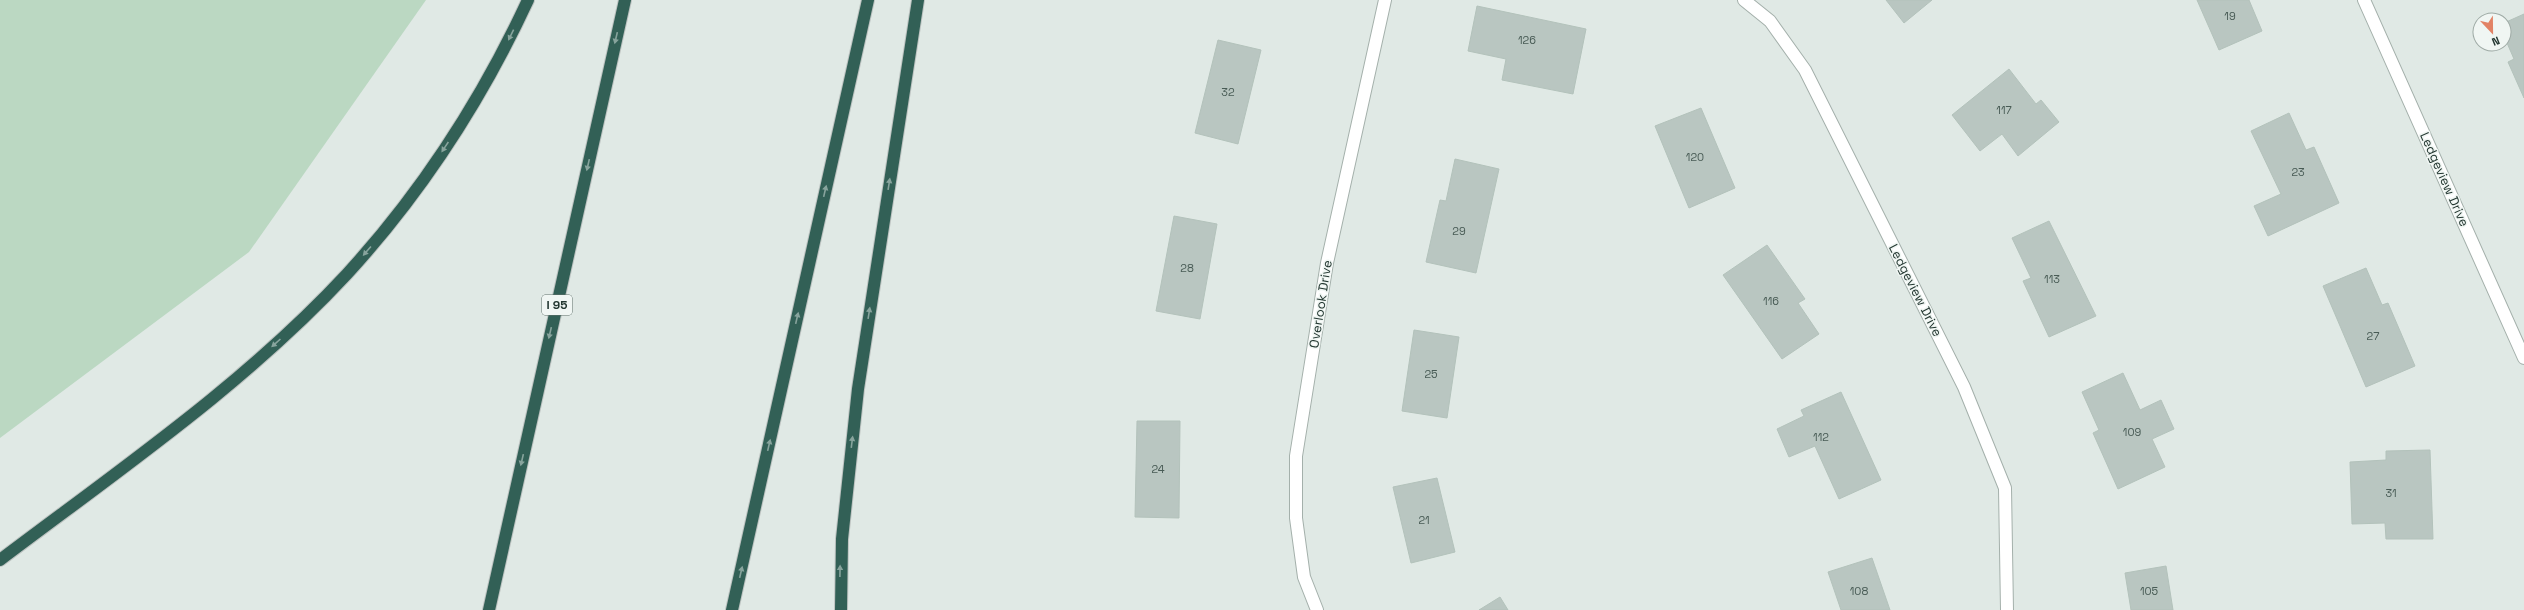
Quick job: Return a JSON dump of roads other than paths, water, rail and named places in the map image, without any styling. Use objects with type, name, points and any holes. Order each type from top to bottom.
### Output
[{"type":"highway","points":[[0,560],[217,395],[290,330],[348,273],[401,210],[451,138],[504,49],[528,0]]},
{"type":"highway","name":"I 95","points":[[489,610],[625,0]]},
{"type":"highway","points":[[732,610],[868,0]]},
{"type":"highway","points":[[841,610],[842,533],[858,389],[918,0]]},
{"type":"street","name":"Overlook Drive","points":[[1317,610],[1304,577],[1296,518],[1296,456],[1326,263],[1384,0]]},
{"type":"street","name":"Ledgeview Drive","points":[[1744,0],[1770,22],[1805,70],[1964,387],[2005,488],[2007,610]]},
{"type":"street","name":"Ledgeview Drive","points":[[2364,0],[2524,358]]}]
